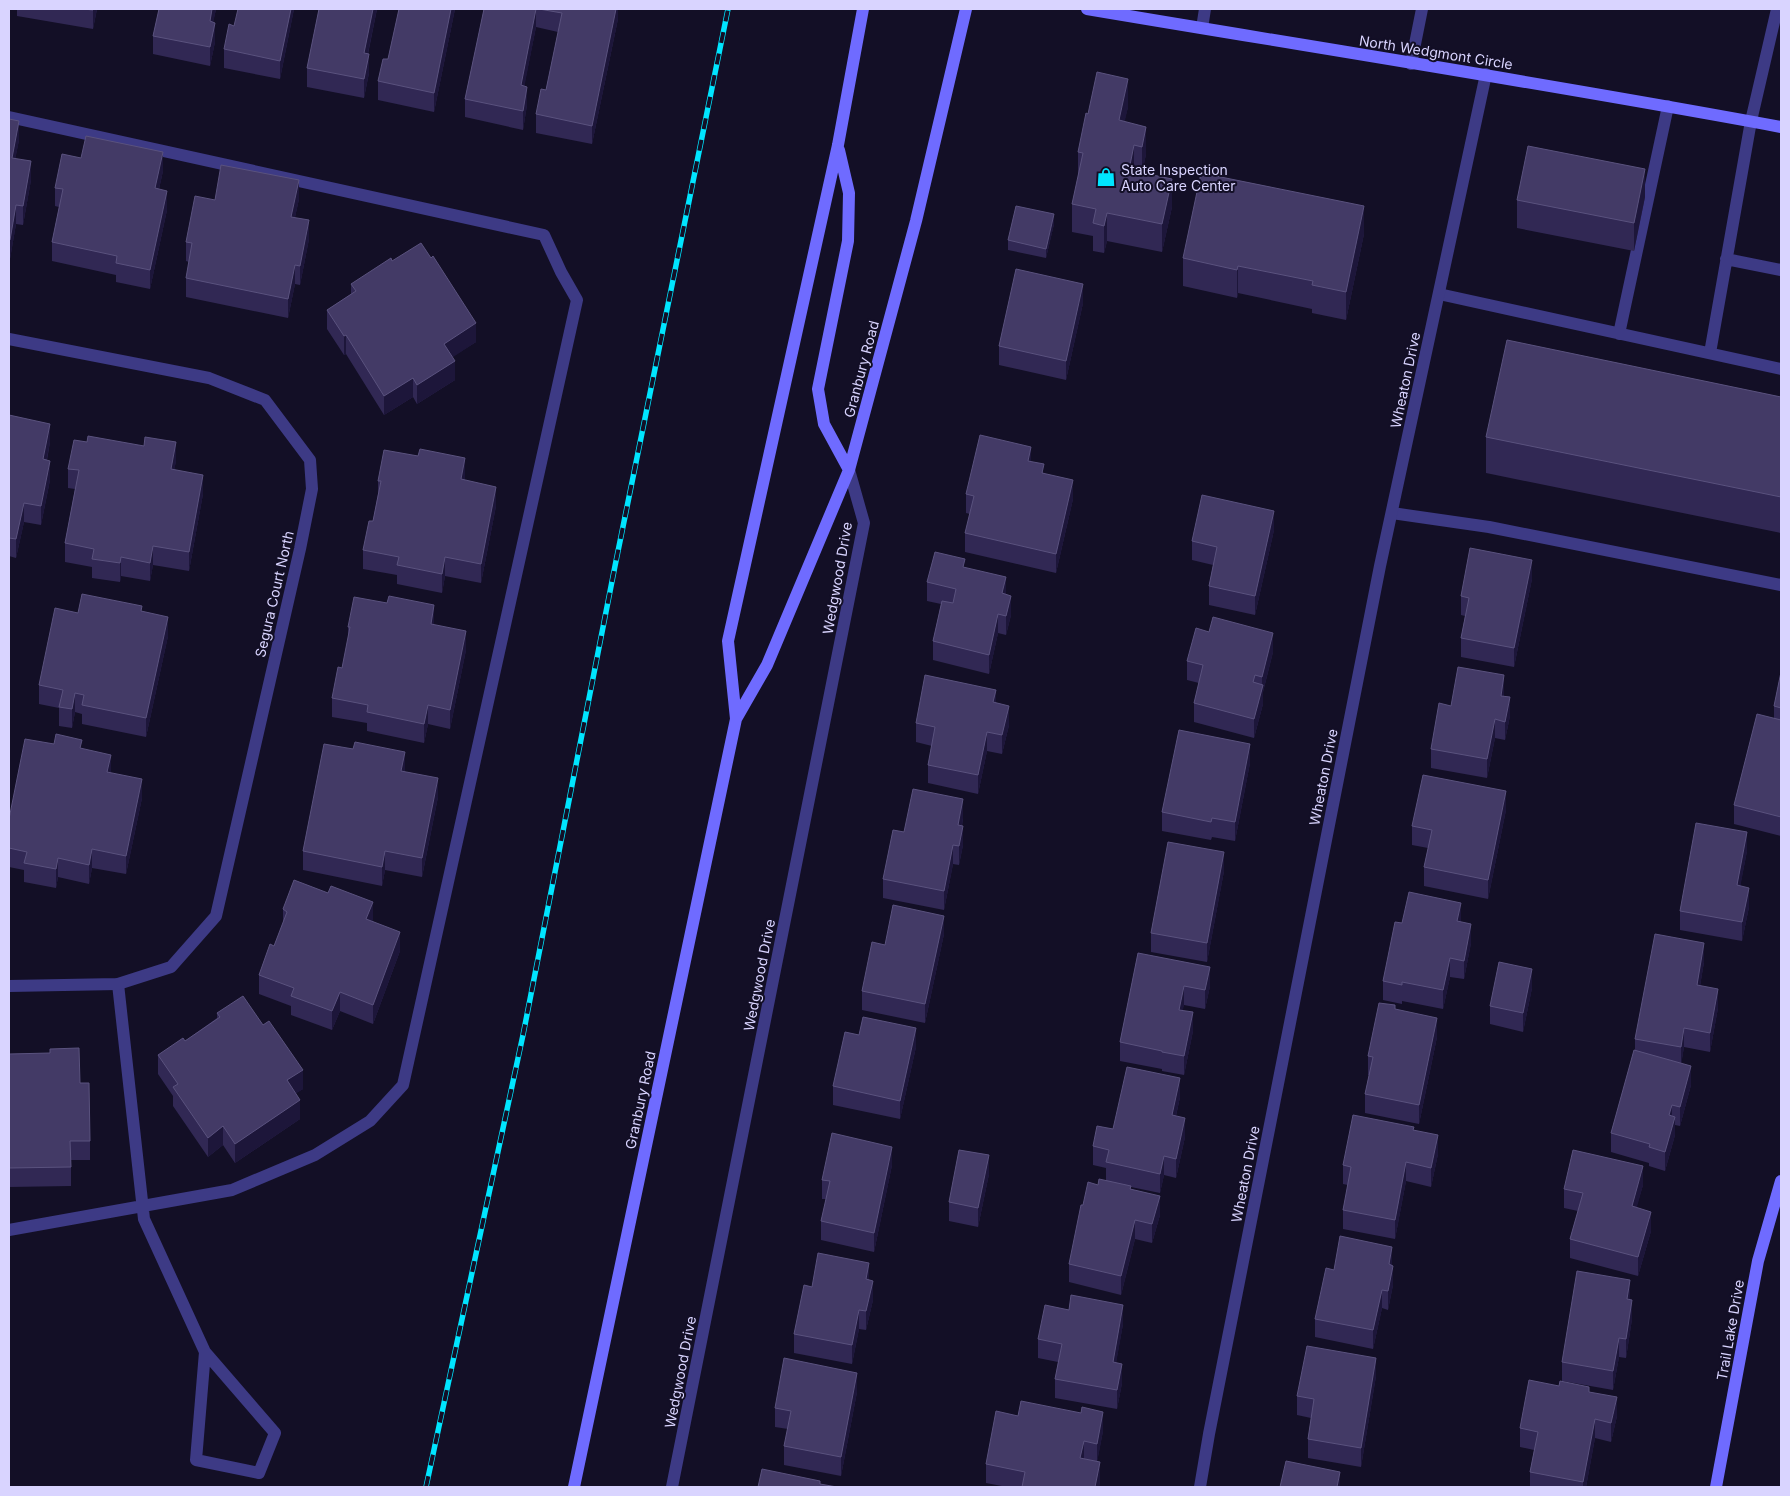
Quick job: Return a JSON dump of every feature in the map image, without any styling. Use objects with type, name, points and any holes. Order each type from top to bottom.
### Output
[{"type":"main road","name":"Granbury Road","points":[[736,720],[728,641],[838,145],[863,9]]},
{"type":"main road","name":"Granbury Road","points":[[574,1487],[736,720],[767,665],[849,470],[916,221],[966,9]]},
{"type":"main road","name":"North Wedgmont Circle","points":[[1086,9],[1411,64],[1486,74],[1781,127]]},
{"type":"main road","points":[[838,145],[849,193],[848,241],[818,389],[824,424],[849,470]]},
{"type":"main road","name":"Trail Lake Drive","points":[[1716,1487],[1758,1261],[1781,1181]]},
{"type":"street","points":[[1202,28],[1205,9]]},
{"type":"street","points":[[1411,64],[1422,9]]},
{"type":"street","points":[[1710,353],[1751,121],[1777,9]]},
{"type":"street","name":"Wheaton Drive","points":[[1200,1487],[1392,513],[1486,74]]},
{"type":"street","points":[[1619,334],[1668,106]]},
{"type":"street","points":[[9,117],[544,234],[561,272],[577,300],[403,1085],[370,1121],[315,1155],[232,1190],[9,1230]]},
{"type":"street","points":[[1726,259],[1781,270]]},
{"type":"street","points":[[1439,294],[1781,369]]},
{"type":"street","name":"Segura Court North","points":[[9,339],[209,378],[265,400],[310,460],[312,489],[216,916],[171,967],[118,984],[9,986]]},
{"type":"street","name":"Wedgwood Drive","points":[[672,1487],[864,523],[849,470]]},
{"type":"street","points":[[1392,513],[1489,527],[1781,585]]},
{"type":"street","points":[[118,984],[144,1219],[205,1352],[275,1433],[259,1473],[196,1460],[205,1352]]},
{"type":"building","points":[[159,9],[212,9],[210,21],[215,23],[210,47],[153,36]]},
{"type":"building","points":[[238,9],[291,9],[280,61],[224,49],[229,24],[234,26]]},
{"type":"building","points":[[319,9],[373,9],[364,53],[369,54],[364,79],[307,68]]},
{"type":"building","points":[[399,9],[451,9],[434,93],[378,81],[383,59],[388,59]]},
{"type":"building","points":[[484,9],[536,9],[521,85],[527,87],[523,111],[465,99]]},
{"type":"building","points":[[539,9],[616,9],[592,126],[536,114],[541,89],[546,90],[562,13]]},
{"type":"building","name":"State Inspection Auto Care Center","points":[[1097,72],[1128,79],[1119,120],[1146,127],[1142,147],[1134,145],[1129,170],[1172,179],[1162,224],[1107,213],[1104,226],[1093,223],[1096,209],[1072,204],[1083,153],[1078,152]]},
{"type":"building","points":[[9,119],[19,121],[12,158],[31,161],[23,206],[16,205],[10,240],[9,240]]},
{"type":"building","points":[[86,136],[163,152],[155,188],[167,191],[150,270],[116,263],[117,256],[52,242],[63,189],[55,188],[62,154],[81,158]]},
{"type":"building","points":[[1528,146],[1645,169],[1634,223],[1517,200]]},
{"type":"building","points":[[221,165],[299,180],[291,217],[309,220],[300,266],[295,265],[288,299],[186,278],[192,243],[186,242],[195,196],[215,200]]},
{"type":"building","points":[[1201,173],[1364,206],[1346,292],[1312,285],[1313,281],[1238,266],[1237,270],[1183,258]]},
{"type":"building","points":[[1016,206],[1054,214],[1046,249],[1008,240]]},
{"type":"building","points":[[421,243],[431,258],[433,256],[476,323],[444,344],[455,361],[417,385],[413,378],[384,396],[346,335],[344,336],[327,310],[356,291],[351,284],[391,258],[392,261]]},
{"type":"building","points":[[1016,269],[1083,284],[1066,361],[999,346]]},
{"type":"building","points":[[1507,340],[1781,397],[1781,497],[1486,437]]},
{"type":"building","points":[[9,415],[50,424],[43,459],[50,461],[41,506],[24,503],[16,539],[9,538]]},
{"type":"building","points":[[980,435],[1031,447],[1028,461],[1044,464],[1042,473],[1073,480],[1056,554],[965,533],[974,496],[966,494]]},
{"type":"building","points":[[88,436],[144,446],[145,437],[176,442],[171,469],[203,475],[189,552],[153,546],[150,563],[121,557],[120,563],[92,559],[94,549],[65,543],[79,470],[68,469],[74,440],[87,442]]},
{"type":"building","points":[[420,449],[465,458],[461,479],[496,487],[481,564],[445,557],[442,574],[397,565],[399,557],[363,550],[369,521],[373,521],[381,481],[378,481],[384,450],[418,456]]},
{"type":"building","points":[[1202,495],[1274,511],[1255,596],[1209,586],[1217,547],[1192,541]]},
{"type":"building","points":[[1470,548],[1532,560],[1514,648],[1461,638],[1469,598],[1461,596]]},
{"type":"building","points":[[935,552],[965,559],[963,567],[1006,577],[1002,593],[1011,596],[1006,616],[998,614],[989,655],[933,641],[942,601],[953,603],[956,589],[927,582]]},
{"type":"building","points":[[82,594],[142,606],[141,611],[168,617],[146,718],[82,705],[84,695],[75,693],[72,709],[59,707],[63,690],[39,685],[55,608],[78,613]]},
{"type":"building","points":[[389,596],[434,605],[431,624],[466,631],[450,710],[428,705],[424,724],[367,712],[368,705],[332,698],[338,667],[342,668],[354,597],[387,603]]},
{"type":"building","points":[[1213,617],[1273,633],[1262,677],[1255,675],[1253,682],[1263,685],[1254,719],[1194,703],[1203,665],[1187,661],[1196,628],[1209,632]]},
{"type":"building","points":[[1458,667],[1504,675],[1501,696],[1510,697],[1505,722],[1495,719],[1487,759],[1431,749],[1439,703],[1451,706]]},
{"type":"building","points":[[1781,672],[1781,708],[1774,706]]},
{"type":"building","points":[[925,675],[996,690],[993,702],[1009,706],[1002,735],[987,732],[978,775],[928,765],[935,727],[916,723]]},
{"type":"building","points":[[1757,714],[1781,720],[1781,817],[1734,805]]},
{"type":"building","points":[[1179,730],[1250,744],[1235,822],[1212,818],[1211,822],[1162,812]]},
{"type":"building","points":[[56,734],[82,740],[80,748],[111,755],[107,772],[142,779],[126,856],[92,849],[89,865],[58,858],[56,869],[24,863],[27,852],[9,848],[9,819],[25,739],[54,744]]},
{"type":"building","points":[[355,742],[405,752],[401,771],[438,778],[422,858],[385,851],[382,867],[303,851],[324,744],[353,749]]},
{"type":"building","points":[[1423,775],[1506,791],[1488,880],[1424,867],[1432,830],[1412,826]]},
{"type":"building","points":[[913,789],[963,799],[958,825],[963,826],[959,846],[953,845],[944,891],[883,879],[893,830],[904,832]]},
{"type":"building","points":[[1696,823],[1747,832],[1737,885],[1749,888],[1742,922],[1680,911]]},
{"type":"building","points":[[1168,842],[1224,852],[1207,943],[1151,933]]},
{"type":"building","points":[[294,880],[328,893],[331,886],[373,902],[366,919],[400,932],[373,1005],[340,992],[332,1011],[291,996],[294,988],[259,975],[270,944],[274,946],[287,912],[283,909]]},
{"type":"building","points":[[1409,892],[1461,903],[1457,921],[1471,924],[1464,961],[1450,958],[1443,990],[1402,982],[1402,985],[1383,981],[1395,922],[1402,923]]},
{"type":"building","points":[[893,905],[944,916],[925,1004],[862,991],[872,942],[885,945]]},
{"type":"building","points":[[1655,934],[1704,943],[1697,985],[1718,989],[1710,1033],[1684,1028],[1681,1047],[1635,1039]]},
{"type":"building","points":[[1138,953],[1210,967],[1205,990],[1184,986],[1179,1010],[1193,1012],[1184,1056],[1120,1042]]},
{"type":"building","points":[[1499,962],[1532,969],[1523,1013],[1490,1006]]},
{"type":"building","points":[[243,996],[263,1025],[269,1021],[303,1070],[287,1080],[300,1100],[235,1144],[223,1126],[208,1138],[173,1087],[178,1084],[158,1055],[183,1038],[185,1041],[220,1017],[217,1013]]},
{"type":"building","points":[[1379,1003],[1395,1005],[1395,1009],[1437,1018],[1419,1105],[1365,1094],[1373,1057],[1368,1056]]},
{"type":"building","points":[[863,1017],[916,1028],[900,1101],[833,1086],[845,1032],[859,1035]]},
{"type":"building","points":[[79,1048],[80,1083],[89,1083],[90,1141],[70,1141],[71,1167],[9,1168],[9,1054],[50,1053],[50,1049]]},
{"type":"building","points":[[1634,1050],[1691,1066],[1680,1107],[1672,1105],[1669,1115],[1675,1117],[1665,1152],[1649,1147],[1650,1144],[1611,1133]]},
{"type":"building","points":[[1127,1067],[1180,1078],[1172,1115],[1185,1118],[1176,1159],[1164,1156],[1160,1174],[1106,1162],[1109,1150],[1093,1146],[1097,1126],[1113,1129]]},
{"type":"building","points":[[1353,1115],[1414,1127],[1413,1130],[1438,1135],[1431,1168],[1406,1162],[1395,1220],[1343,1210],[1351,1167],[1343,1165]]},
{"type":"building","points":[[832,1133],[892,1147],[874,1233],[821,1221],[830,1181],[822,1180]]},
{"type":"building","points":[[959,1150],[989,1155],[978,1208],[949,1202]]},
{"type":"building","points":[[1573,1150],[1643,1166],[1632,1206],[1651,1212],[1638,1257],[1570,1239],[1583,1193],[1564,1189]]},
{"type":"building","points":[[1099,1179],[1131,1186],[1130,1189],[1160,1196],[1152,1224],[1135,1220],[1121,1276],[1069,1264],[1081,1205],[1083,1205],[1088,1182],[1098,1185]]},
{"type":"building","points":[[1340,1236],[1392,1247],[1389,1264],[1393,1266],[1388,1291],[1382,1290],[1373,1330],[1315,1319],[1326,1268],[1334,1270]]},
{"type":"building","points":[[818,1253],[869,1263],[866,1279],[873,1281],[866,1311],[859,1310],[852,1345],[794,1334],[804,1285],[812,1287]]},
{"type":"building","points":[[1577,1271],[1630,1280],[1627,1299],[1632,1300],[1626,1339],[1619,1338],[1613,1371],[1562,1362]]},
{"type":"building","points":[[1071,1295],[1123,1305],[1113,1362],[1122,1364],[1117,1390],[1055,1379],[1062,1344],[1038,1339],[1045,1305],[1069,1310]]},
{"type":"building","points":[[1307,1346],[1376,1358],[1361,1448],[1308,1439],[1314,1399],[1297,1396]]},
{"type":"building","points":[[784,1358],[857,1373],[841,1457],[784,1446],[791,1411],[775,1408]]},
{"type":"building","points":[[1529,1380],[1559,1386],[1560,1381],[1589,1387],[1589,1392],[1617,1397],[1611,1423],[1595,1419],[1583,1482],[1530,1472],[1538,1432],[1520,1428]]},
{"type":"building","points":[[1021,1401],[1081,1413],[1082,1407],[1103,1412],[1097,1444],[1084,1441],[1080,1458],[1100,1462],[1095,1487],[1022,1487],[1025,1472],[986,1464],[996,1411],[1018,1416]]},
{"type":"building","points":[[1286,1461],[1340,1472],[1337,1487],[1280,1487]]},
{"type":"building","points":[[762,1469],[820,1481],[820,1484],[837,1487],[758,1487]]},
{"type":"railway","points":[[426,1487],[523,1035],[615,566],[728,9]]},
{"type":"place","name":"State Inspection Auto Care Center","points":[[1106,177]]}]
